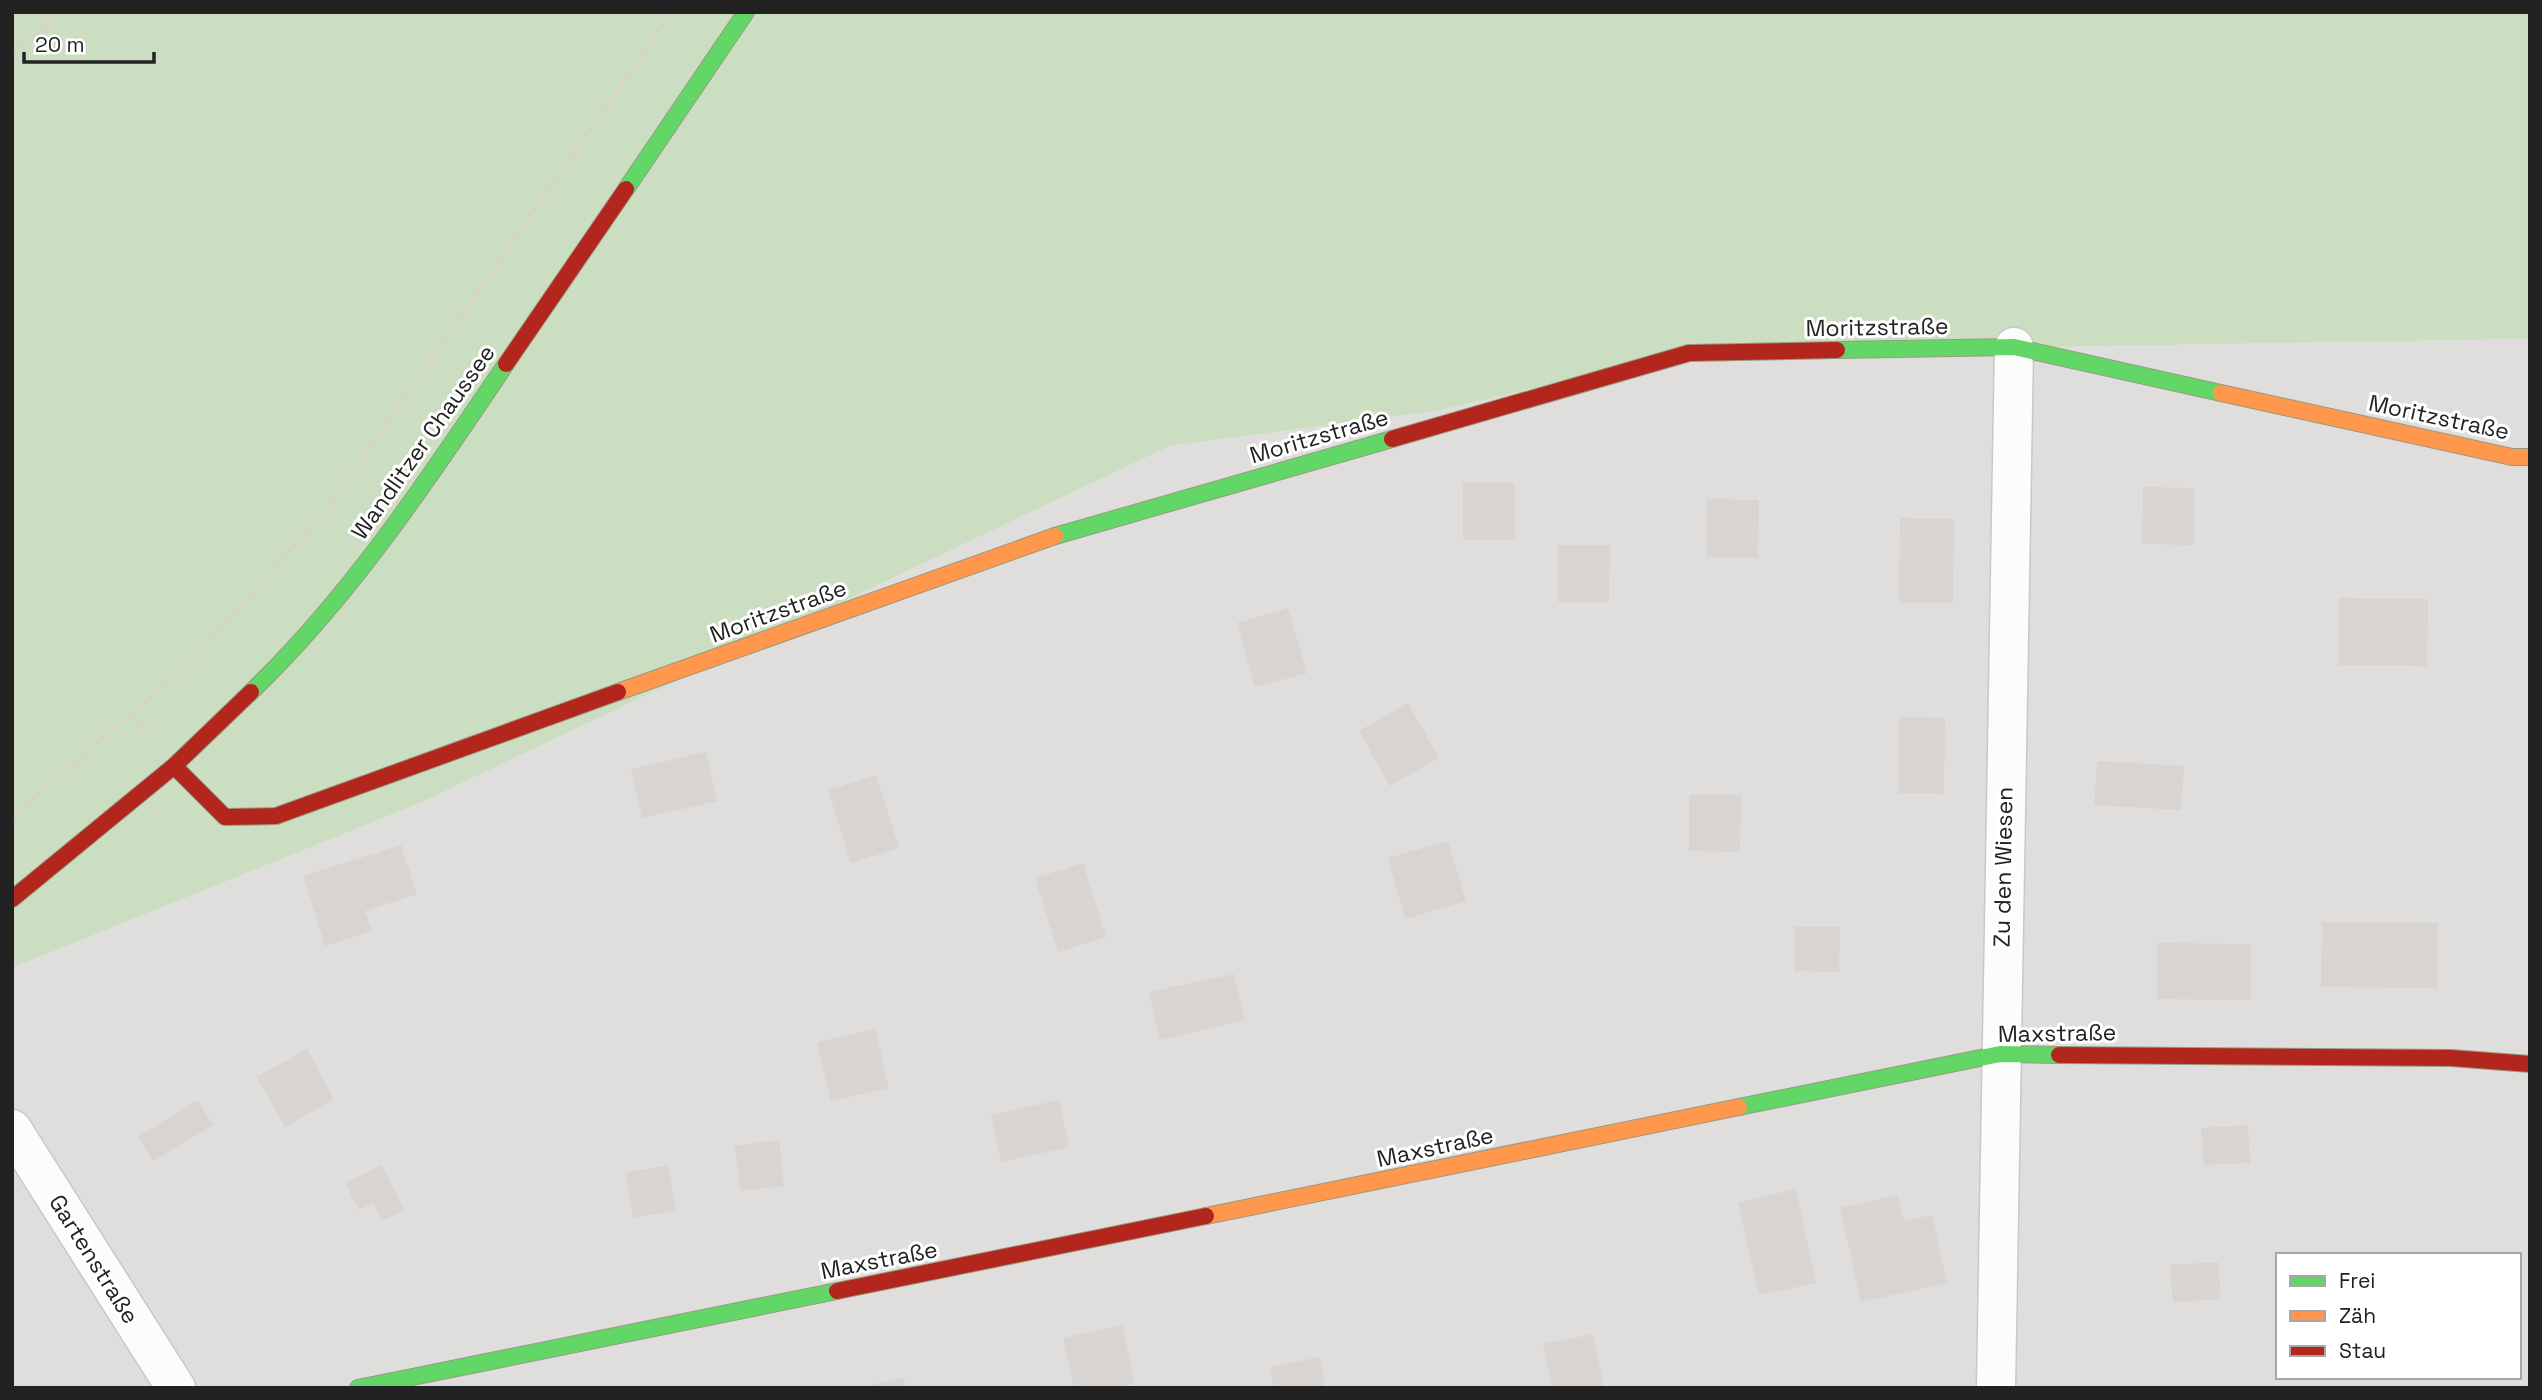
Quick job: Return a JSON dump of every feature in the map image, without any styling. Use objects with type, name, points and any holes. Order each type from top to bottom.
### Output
[{"type":"street","name":"Wandlitzer Chaussee","points":[[12,899],[174,766],[276,668],[401,519],[746,12]]},
{"type":"street","name":"Moritzstraße","points":[[174,766],[225,817],[276,816],[1035,542],[1689,352],[2014,347],[2512,457],[2530,457]]},
{"type":"street","name":"Zu den Wiesen","points":[[1996,1388],[2014,347]]},
{"type":"street","name":"Maxstraße","points":[[358,1388],[2000,1054],[2451,1058],[2530,1064]]},
{"type":"street","name":"Gartenstraße","points":[[12,1129],[176,1388]]},
{"type":"path","points":[[12,49],[45,29],[52,12]]},
{"type":"path","points":[[12,818],[190,663],[328,508],[672,12]]},
{"type":"shaded area","points":[[2530,339],[2530,1388],[12,1388],[12,968],[420,803],[1170,446],[1436,411],[1689,353]]},
{"type":"green space","points":[[12,12],[2530,12],[2530,339],[1689,353],[1436,411],[1170,446],[420,803],[12,968]]},
{"type":"building","points":[[1463,483],[1515,483],[1515,540],[1463,540]]},
{"type":"building","points":[[2143,487],[2194,488],[2194,545],[2142,544]]},
{"type":"building","points":[[1707,499],[1759,500],[1758,558],[1707,557]]},
{"type":"building","points":[[1900,518],[1954,519],[1953,603],[1899,603]]},
{"type":"building","points":[[1558,545],[1610,545],[1609,602],[1558,602]]},
{"type":"building","points":[[2339,598],[2428,599],[2427,666],[2338,665]]},
{"type":"building","points":[[1288,608],[1307,673],[1255,687],[1237,623]]},
{"type":"building","points":[[1408,703],[1439,758],[1390,786],[1359,731]]},
{"type":"building","points":[[1899,717],[1945,718],[1944,794],[1898,793]]},
{"type":"building","points":[[706,752],[717,801],[642,818],[631,769]]},
{"type":"building","points":[[2097,761],[2184,766],[2181,810],[2094,805]]},
{"type":"building","points":[[876,775],[899,848],[851,863],[828,790]]},
{"type":"building","points":[[1689,795],[1741,795],[1740,852],[1689,851]]},
{"type":"building","points":[[1448,841],[1466,901],[1405,919],[1388,858]]},
{"type":"building","points":[[401,845],[417,894],[365,911],[372,931],[325,946],[303,876]]},
{"type":"building","points":[[1083,863],[1106,937],[1058,952],[1035,878]]},
{"type":"building","points":[[2322,922],[2438,923],[2437,988],[2321,987]]},
{"type":"building","points":[[1794,927],[1840,927],[1839,972],[1794,971]]},
{"type":"building","points":[[2157,943],[2251,944],[2251,1000],[2157,999]]},
{"type":"building","points":[[1234,974],[1245,1020],[1160,1040],[1149,992]]},
{"type":"building","points":[[875,1029],[889,1088],[831,1101],[817,1042]]},
{"type":"building","points":[[307,1049],[334,1099],[285,1127],[257,1077]]},
{"type":"building","points":[[198,1100],[213,1125],[153,1161],[138,1137]]},
{"type":"building","points":[[1059,1100],[1069,1147],[1001,1162],[991,1115]]},
{"type":"building","points":[[2248,1125],[2250,1163],[2204,1165],[2201,1128]]},
{"type":"building","points":[[779,1140],[784,1186],[740,1191],[735,1146]]},
{"type":"building","points":[[382,1165],[404,1210],[382,1221],[373,1203],[359,1210],[345,1183]]},
{"type":"building","points":[[668,1165],[676,1210],[633,1218],[625,1173]]},
{"type":"building","points":[[1796,1189],[1816,1283],[1759,1295],[1738,1203]]},
{"type":"building","points":[[1898,1195],[1904,1221],[1932,1215],[1947,1283],[1861,1302],[1840,1208]]},
{"type":"building","points":[[2218,1262],[2221,1299],[2173,1302],[2170,1265]]},
{"type":"building","points":[[1122,1325],[1135,1384],[1116,1388],[1074,1388],[1063,1338]]},
{"type":"building","points":[[1593,1334],[1604,1388],[1552,1388],[1543,1344]]},
{"type":"building","points":[[1320,1357],[1326,1388],[1274,1388],[1270,1367]]},
{"type":"building","points":[[904,1378],[906,1388],[859,1387]]},
{"type":"traffic: fast","points":[[626,189],[746,12]]},
{"type":"traffic: fast","points":[[1837,350],[2014,347],[2221,393]]},
{"type":"traffic: fast","points":[[251,692],[322,616],[387,535],[506,364]]},
{"type":"traffic: fast","points":[[1055,536],[1392,439]]},
{"type":"traffic: fast","points":[[1739,1107],[2000,1054],[2059,1055]]},
{"type":"traffic: fast","points":[[358,1388],[837,1291]]},
{"type":"traffic: slow","points":[[2221,393],[2512,457],[2530,457]]},
{"type":"traffic: slow","points":[[618,692],[1055,536]]},
{"type":"traffic: slow","points":[[1206,1216],[1739,1107]]},
{"type":"traffic: jam","points":[[506,364],[626,189]]},
{"type":"traffic: jam","points":[[1392,439],[1689,353],[1837,350]]},
{"type":"traffic: jam","points":[[12,899],[174,766],[251,692]]},
{"type":"traffic: jam","points":[[174,766],[225,817],[276,816],[618,692]]},
{"type":"traffic: jam","points":[[2059,1055],[2451,1058],[2530,1064]]},
{"type":"traffic: jam","points":[[837,1291],[1206,1216]]}]
